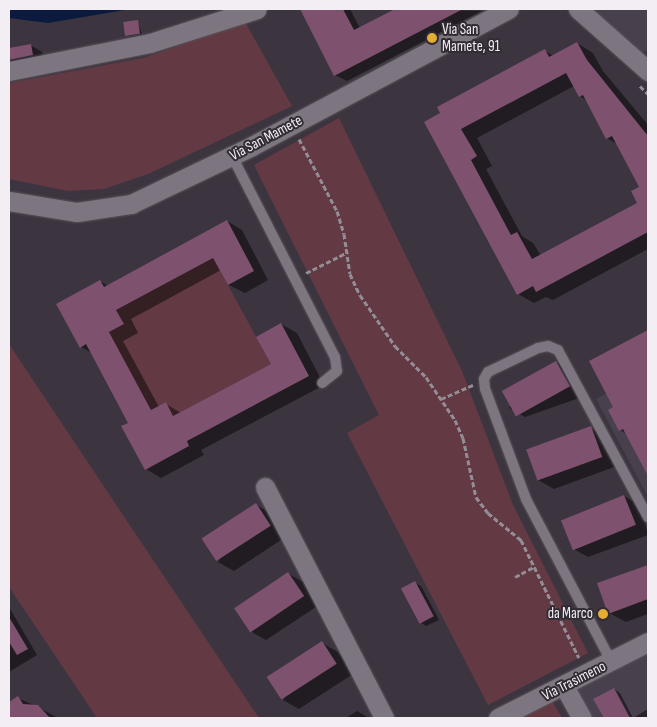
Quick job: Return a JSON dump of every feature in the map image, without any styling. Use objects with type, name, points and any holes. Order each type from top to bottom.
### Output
[{"type":"street","points":[[9,72],[163,40],[257,9]]},
{"type":"street","name":"Via San Mamete","points":[[9,201],[68,212],[117,208],[152,196],[232,156],[509,9]]},
{"type":"street","points":[[578,9],[648,71]]},
{"type":"street","points":[[265,487],[384,718]]},
{"type":"street","name":"Via Trasimeno","points":[[498,718],[648,642]]},
{"type":"street","points":[[564,686],[582,718]]},
{"type":"lane","points":[[232,156],[337,361],[337,371],[322,383]]},
{"type":"lane","points":[[611,661],[530,510],[484,384],[491,370],[548,346],[558,350],[648,517]]},
{"type":"path","points":[[298,137],[337,211],[348,252],[350,274],[360,295],[395,346],[426,377],[441,399],[463,438],[476,497],[488,513],[521,540],[581,661]]},
{"type":"path","points":[[308,272],[348,252]]},
{"type":"path","points":[[441,399],[484,384]]},
{"type":"path","points":[[515,577],[534,567]]},
{"type":"shaded area","points":[[578,9],[648,9],[648,50],[634,58]]},
{"type":"shaded area","points":[[245,22],[292,106],[148,174],[104,189],[68,191],[9,179],[9,83],[143,58]]},
{"type":"shaded area","points":[[339,118],[462,371],[513,505],[588,653],[488,705],[347,433],[379,415],[254,165]]},
{"type":"shaded area","points":[[213,258],[271,364],[173,416],[166,402],[151,410],[109,332],[124,324],[116,310]]},
{"type":"shaded area","points":[[9,344],[259,718],[97,718],[9,587]]},
{"type":"shaded area","points":[[648,372],[648,497],[596,399]]},
{"type":"shaded area","points":[[648,646],[648,718],[585,718],[569,688]]},
{"type":"shaded area","points":[[552,701],[562,718],[517,718]]},
{"type":"water","points":[[9,9],[131,9],[48,23],[9,18]]},
{"type":"building","points":[[300,9],[343,9],[354,30],[395,9],[463,9],[334,76]]},
{"type":"building","points":[[138,20],[140,34],[125,36],[123,22]]},
{"type":"building","points":[[577,42],[587,60],[648,136],[648,232],[536,292],[533,286],[517,295],[424,122],[440,113],[437,107],[545,49],[549,57]],"holes":[[[566,73],[579,97],[583,95],[606,139],[612,136],[639,187],[631,191],[637,203],[532,259],[517,232],[511,235],[471,160],[477,156],[461,129]]]},
{"type":"building","points":[[31,44],[33,55],[9,60],[9,48]]},
{"type":"building","points":[[227,220],[254,271],[228,285],[213,258],[116,310],[124,324],[109,332],[151,410],[166,402],[173,416],[271,364],[256,337],[281,323],[309,376],[187,441],[189,446],[145,470],[121,426],[128,423],[86,344],[80,348],[56,304],[100,280],[104,287]]},
{"type":"building","points":[[648,330],[648,476],[623,429],[619,431],[608,410],[613,407],[589,361]]},
{"type":"building","points":[[556,361],[570,386],[516,416],[502,391]]},
{"type":"building","points":[[591,426],[602,457],[537,481],[526,450]]},
{"type":"building","points":[[624,495],[636,525],[573,550],[561,520]]},
{"type":"building","points":[[256,503],[271,526],[216,561],[201,538]]},
{"type":"building","points":[[648,565],[648,599],[608,614],[597,583]]},
{"type":"building","points":[[288,572],[304,596],[250,632],[234,608]]},
{"type":"building","points":[[415,581],[434,616],[420,624],[401,589]]},
{"type":"building","points":[[9,617],[28,649],[17,655],[9,642]]},
{"type":"building","points":[[322,641],[337,664],[281,700],[267,677]]},
{"type":"building","points":[[614,688],[630,718],[604,718],[593,699]]},
{"type":"building","points":[[18,696],[23,704],[38,705],[50,718],[9,718],[9,702]]},
{"type":"place","name":"Via San Mamete, 91","points":[[432,38]]},
{"type":"place","name":"da Marco","points":[[603,614]]}]
